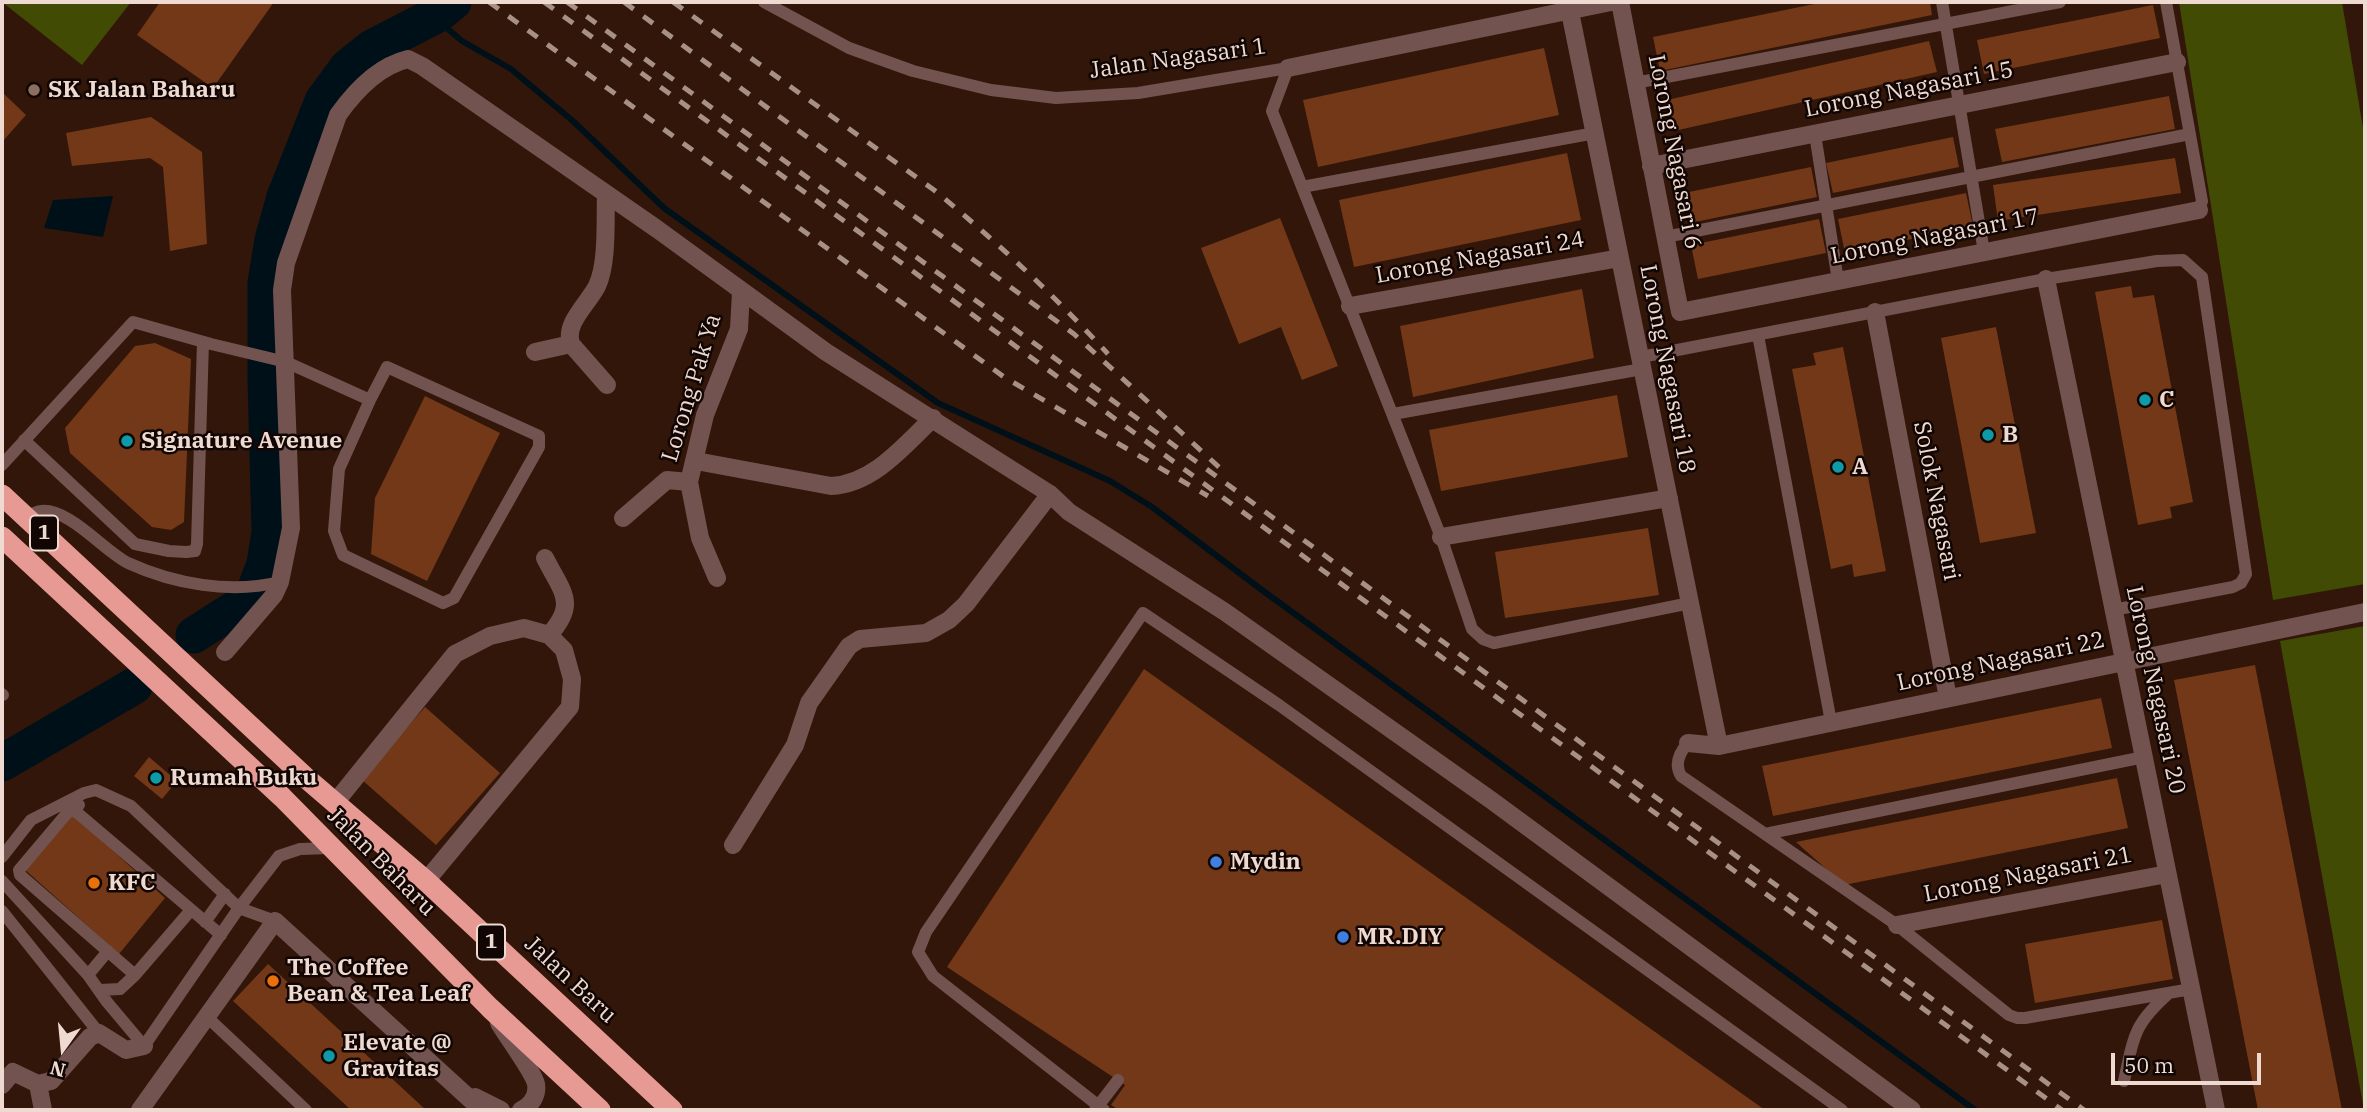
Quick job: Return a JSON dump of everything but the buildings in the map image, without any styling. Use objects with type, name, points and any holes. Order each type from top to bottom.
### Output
[{"type":"highway","name":"1","points":[[2,495],[26,517]]},
{"type":"highway","name":"Jalan Baru","points":[[26,517],[334,804],[426,881],[672,1110]]},
{"type":"highway","name":"Jalan Baharu","points":[[2,537],[282,797],[490,1008],[600,1110]]},
{"type":"street","name":"Jalan Nagasari 1","points":[[1288,68],[1569,6],[1611,2]]},
{"type":"street","name":"Lorong Nagasari 6","points":[[1620,2],[1680,312]]},
{"type":"street","name":"Lorong Nagasari 18","points":[[1569,6],[1719,746]]},
{"type":"street","points":[[225,652],[274,595],[274,584],[292,528],[282,290],[286,263],[338,115],[352,95],[393,63],[408,59],[422,66],[606,194],[826,352],[1050,494],[1069,512],[1224,612],[1491,800],[1912,1110]]},
{"type":"street","name":"Lorong Nagasari 15","points":[[1651,166],[2177,62]]},
{"type":"street","points":[[606,194],[603,262],[598,285],[572,323],[569,337],[571,344],[607,385]]},
{"type":"street","name":"Lorong Nagasari 17","points":[[1680,312],[2199,210]]},
{"type":"street","name":"Lorong Nagasari 24","points":[[1350,306],[1620,258]]},
{"type":"street","name":"Lorong Nagasari 20","points":[[2046,279],[2216,1110]]},
{"type":"street","name":"Lorong Pak Ya","points":[[718,578],[700,538],[689,482],[705,415],[739,329],[741,292]]},
{"type":"street","name":"Solok Nagasari","points":[[1875,312],[1948,698]]},
{"type":"street","points":[[535,352],[571,344]]},
{"type":"street","points":[[696,461],[831,486],[846,485],[860,481],[895,455],[933,418]]},
{"type":"street","points":[[623,518],[667,480],[689,482]]},
{"type":"street","points":[[733,845],[795,745],[809,703],[849,646],[860,639],[926,634],[949,620],[966,604],[1050,494]]},
{"type":"street","points":[[1441,537],[1669,498]]},
{"type":"street","points":[[545,558],[566,601],[563,619],[549,635]]},
{"type":"street","name":"Lorong Nagasari 22","points":[[1688,743],[1719,746],[2365,612]]},
{"type":"street","points":[[334,804],[455,654],[490,636],[524,628],[549,635],[564,650],[572,679],[570,707],[426,881]]},
{"type":"street","name":"Lorong Nagasari 21","points":[[1897,925],[2168,874]]},
{"type":"street","points":[[140,1110],[275,921],[482,1110]]},
{"type":"street","points":[[490,1008],[536,1083],[536,1096],[527,1108],[521,1110]]},
{"type":"street","points":[[5,1072],[38,1084],[51,1082],[90,1037],[99,1033],[126,1050],[144,1046]]},
{"type":"street","points":[[38,1084],[43,1110]]},
{"type":"street","points":[[462,1091],[501,1110]]},
{"type":"lane","name":"Jalan Nagasari 1","points":[[764,2],[849,48],[913,71],[991,90],[1056,98],[1138,93],[1288,68]]},
{"type":"lane","points":[[1942,2],[1984,252]]},
{"type":"lane","points":[[1635,83],[2060,2]]},
{"type":"lane","points":[[2166,2],[2202,201],[2199,210]]},
{"type":"lane","points":[[1288,68],[1272,111],[1441,537],[1472,629],[1483,639],[1494,643],[1690,603]]},
{"type":"lane","points":[[1302,187],[1595,133]]},
{"type":"lane","points":[[1815,134],[1839,281]]},
{"type":"lane","points":[[1665,237],[2190,134]]},
{"type":"lane","points":[[1393,414],[1875,312],[2046,279],[2157,261],[2183,260],[2202,277],[2246,574],[2241,583],[2234,587],[2113,610]]},
{"type":"lane","points":[[2,465],[133,322],[286,362],[370,400]]},
{"type":"lane","points":[[1758,335],[1830,722]]},
{"type":"lane","points":[[24,440],[135,544],[169,551],[194,551],[197,544],[207,343]]},
{"type":"lane","points":[[387,367],[539,436],[539,447],[454,598],[443,603],[343,555],[334,531],[339,469],[370,400],[387,367]]},
{"type":"lane","points":[[26,517],[42,511],[56,513],[82,528],[125,562],[163,577],[197,584],[235,587],[274,584]]},
{"type":"lane","points":[[1118,1080],[1099,1109],[933,976],[918,952],[926,932],[1143,613],[1290,713],[1842,1110]]},
{"type":"lane","points":[[1688,743],[1678,757],[1677,769],[1681,776],[1897,925],[2009,1015],[2017,1018],[2191,989]]},
{"type":"lane","points":[[1765,834],[2144,757]]},
{"type":"lane","points":[[96,790],[74,810],[68,812],[19,870],[20,875],[135,975]]},
{"type":"lane","points":[[2,857],[31,820],[84,793],[96,790],[131,806],[239,908],[275,921]]},
{"type":"lane","points":[[74,810],[221,935]]},
{"type":"lane","points":[[2,881],[88,975],[144,1046],[239,908],[279,856],[300,849],[330,848]]},
{"type":"lane","points":[[205,922],[225,894]]},
{"type":"lane","points":[[39,922],[54,905]]},
{"type":"lane","points":[[100,989],[120,989],[191,910]]},
{"type":"lane","points":[[2,911],[99,1033]]},
{"type":"lane","points":[[88,975],[108,951]]},
{"type":"lane","points":[[2124,1081],[2134,1035],[2142,1020],[2169,993]]},
{"type":"lane","points":[[206,1016],[306,1110]]},
{"type":"green space","points":[[2,2],[131,2],[82,65]]},
{"type":"green space","points":[[2179,2],[2342,2],[2365,140],[2365,584],[2273,600]]},
{"type":"green space","points":[[2365,626],[2365,1110],[2364,1110],[2280,641]]},
{"type":"shaded area","points":[[113,196],[103,237],[44,228],[53,200]]},
{"type":"waterway","points":[[194,635],[252,598],[265,564],[270,532],[266,283],[273,240],[285,197],[323,101],[348,67],[372,48],[438,14],[453,2]]},
{"type":"waterway","points":[[438,14],[442,24],[462,41],[511,69],[574,122],[664,208],[938,403],[1110,481],[1152,507],[1975,1110]]},
{"type":"waterway","points":[[2,763],[134,686]]},
{"type":"railway","points":[[489,2],[1004,377],[1208,496]]},
{"type":"railway","points":[[544,2],[2062,1110]]},
{"type":"railway","points":[[567,2],[2084,1110]]},
{"type":"railway","points":[[624,2],[1074,334],[1221,469]]},
{"type":"railway","points":[[673,2],[934,190],[1024,269],[1108,354]]},
{"type":"place","name":"SK Jalan Baharu","points":[[34,90]]},
{"type":"place","name":"C","points":[[2145,400]]},
{"type":"place","name":"B","points":[[1988,435]]},
{"type":"place","name":"Signature Avenue","points":[[127,441]]},
{"type":"place","name":"A","points":[[1838,467]]},
{"type":"place","name":"Rumah Buku","points":[[156,778]]},
{"type":"place","name":"Mydin","points":[[1216,862]]},
{"type":"place","name":"KFC","points":[[94,883]]},
{"type":"place","name":"MR.DIY","points":[[1343,937]]},
{"type":"place","name":"The Coffee Bean & Tea Leaf","points":[[273,981]]},
{"type":"place","name":"Elevate @ Gravitas","points":[[329,1056]]}]
